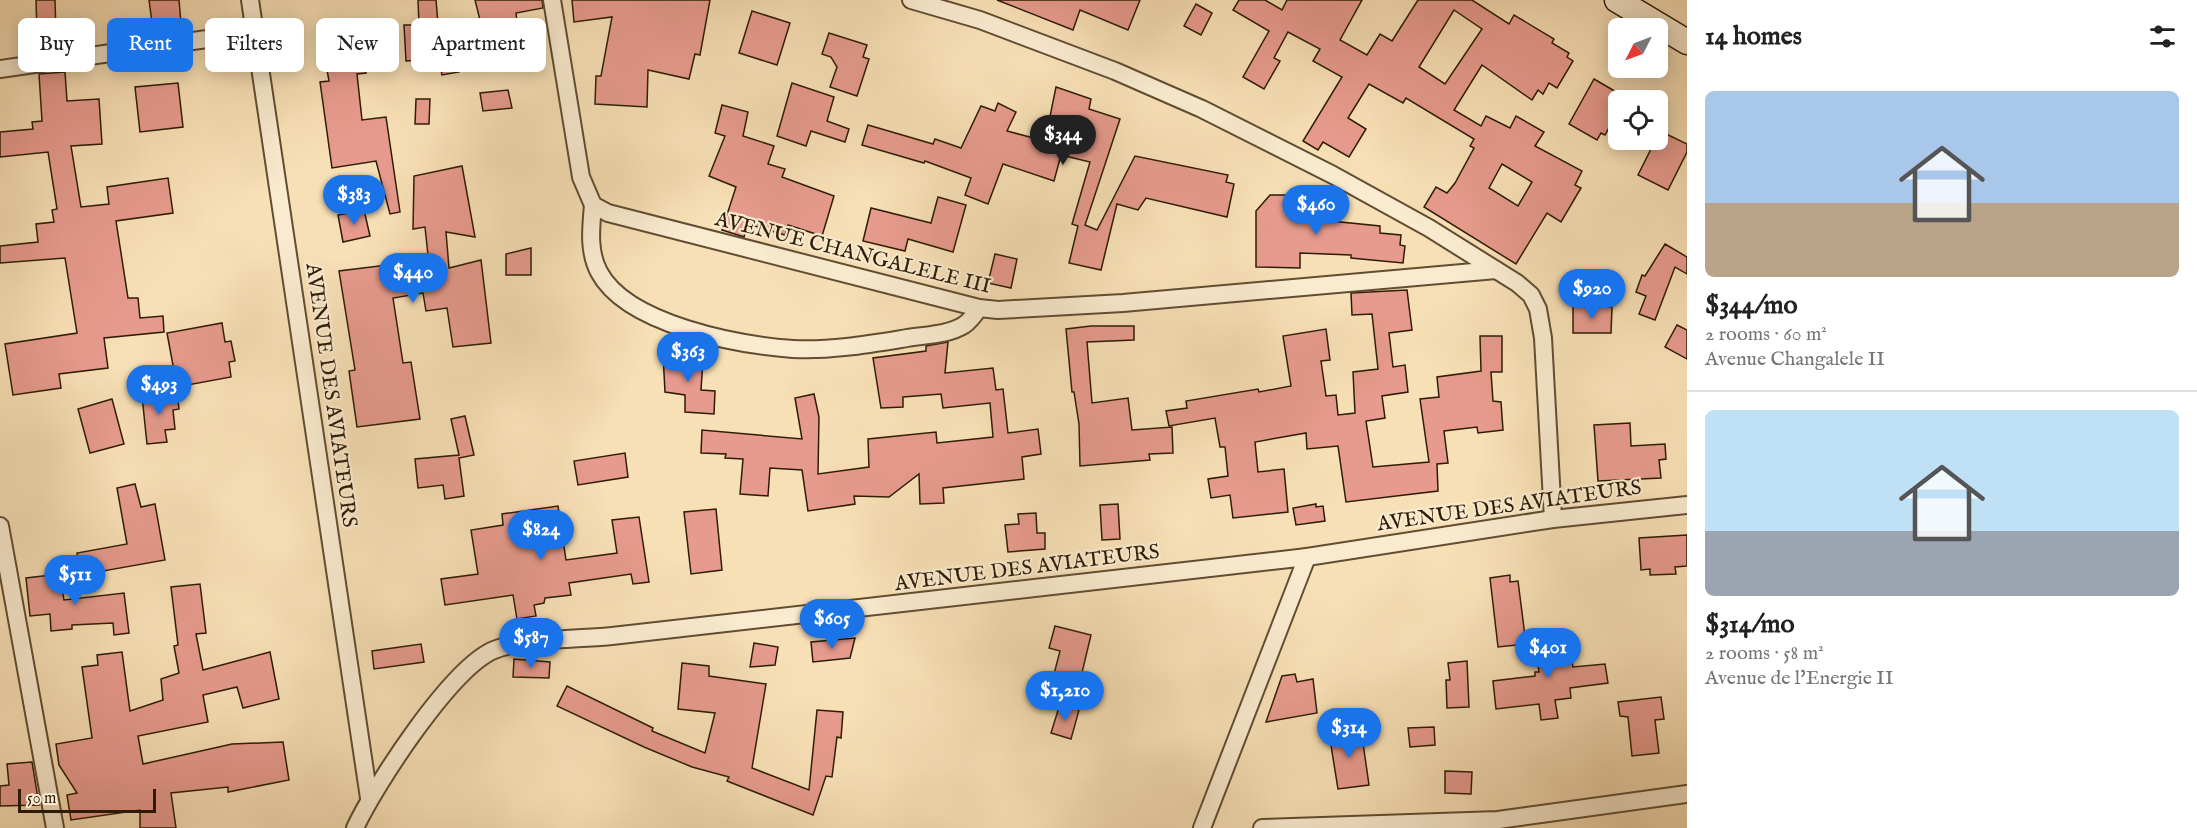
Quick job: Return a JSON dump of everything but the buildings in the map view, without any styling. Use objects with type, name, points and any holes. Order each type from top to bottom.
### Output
[{"type":"street","name":"AVENUE DES AVIATEURS","points":[[250,0],[253,18]]},
{"type":"street","points":[[552,0],[581,177],[593,205],[590,232],[593,258],[600,274],[618,295],[649,314],[689,328],[742,343],[795,349],[872,344],[951,331],[966,324],[979,308]]},
{"type":"street","points":[[911,0],[980,20],[1115,71],[1202,109],[1334,175],[1429,228],[1531,295],[1538,309],[1543,338],[1553,519]]},
{"type":"street","points":[[1617,0],[1687,42]]},
{"type":"street","points":[[0,69],[205,39]]},
{"type":"street","name":"AVENUE DES AVIATEURS","points":[[261,72],[369,798]]},
{"type":"street","name":"AVENUE CHANGALELE III","points":[[593,205],[622,217],[979,308],[998,310],[1123,303],[1496,270]]},
{"type":"street","name":"AVENUE DES AVIATEURS","points":[[355,828],[369,798],[404,746],[460,677],[483,656],[507,645],[648,633],[1307,557],[1553,519],[1687,505]]},
{"type":"street","points":[[0,526],[55,828]]},
{"type":"street","points":[[1202,828],[1307,557]]},
{"type":"street","points":[[1262,828],[1496,824],[1687,794]]}]
